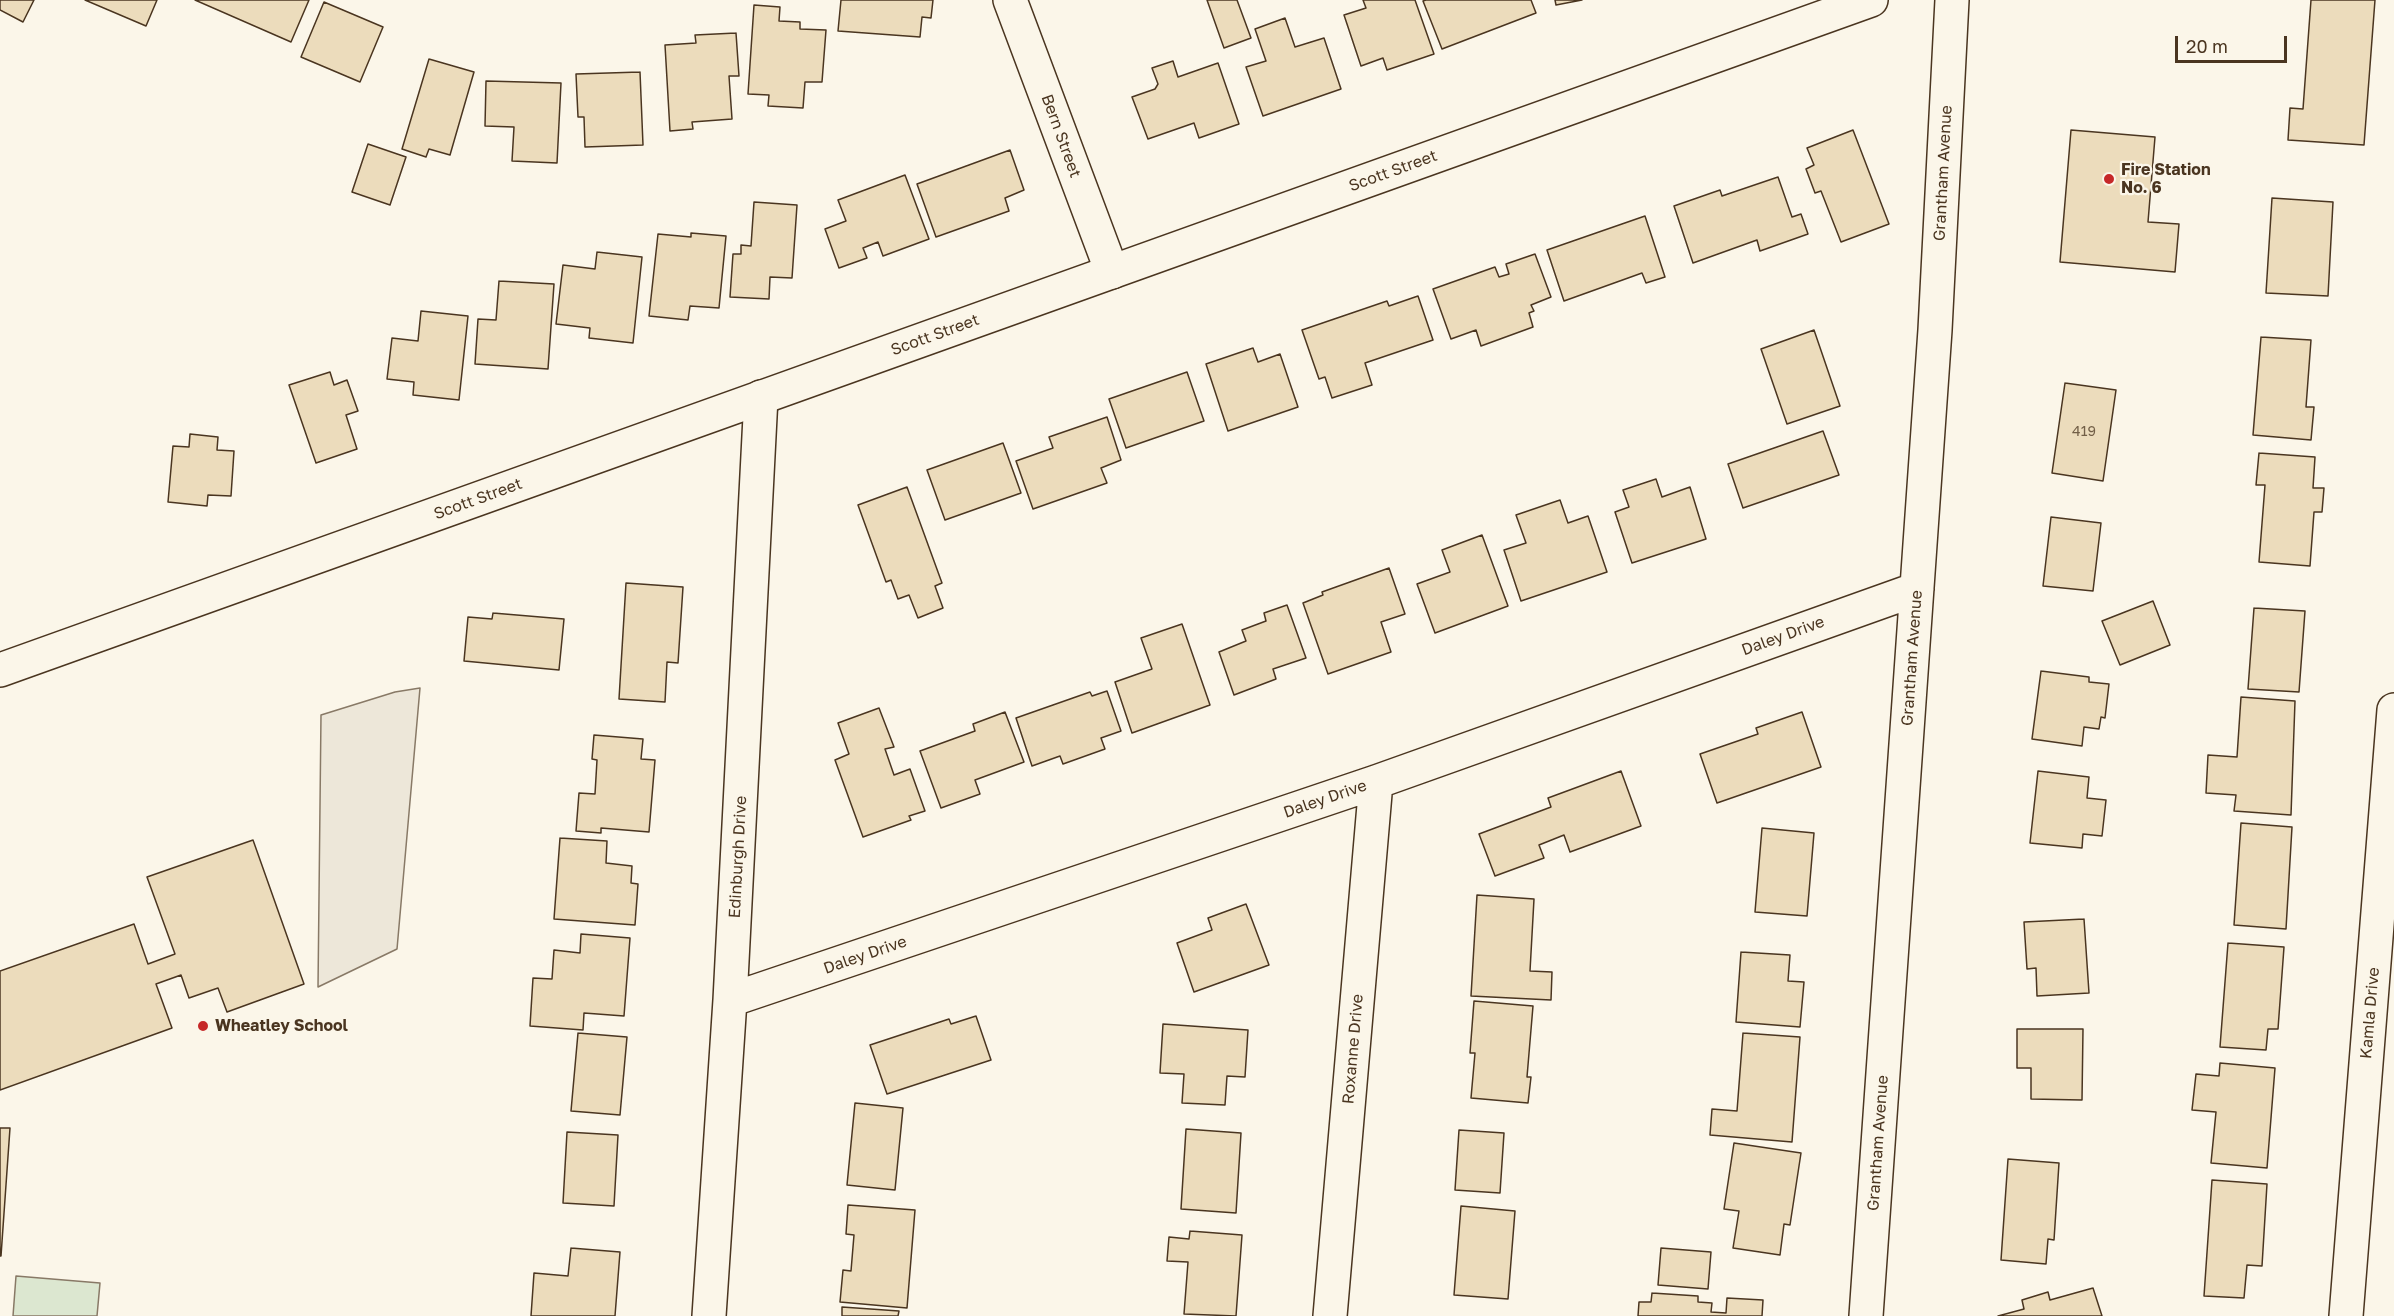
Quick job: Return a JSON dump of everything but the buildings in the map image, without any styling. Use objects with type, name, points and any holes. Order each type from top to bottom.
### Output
[{"type":"street","name":"Bern Street","points":[[1010,0],[1112,272]]},
{"type":"street","name":"Scott Street","points":[[0,670],[1871,0]]},
{"type":"street","name":"Grantham Avenue","points":[[1866,1316],[1935,330],[1952,0]]},
{"type":"street","name":"Edinburgh Drive","points":[[709,1316],[730,1000],[761,397]]},
{"type":"street","name":"Daley Drive","points":[[730,1000],[1376,782],[1917,589]]},
{"type":"street","name":"Kamla Drive","points":[[2346,1316],[2394,711]]},
{"type":"street","name":"Roxanne Drive","points":[[1330,1316],[1376,782]]},
{"type":"green space","points":[[16,1276],[100,1283],[97,1316],[13,1316]]},
{"type":"shaded area","points":[[420,688],[397,949],[318,987],[321,715],[395,692]]},
{"type":"place","name":"Fire Station No. 6","points":[[2109,179]]},
{"type":"place","name":"Wheatley School","points":[[203,1026]]}]
